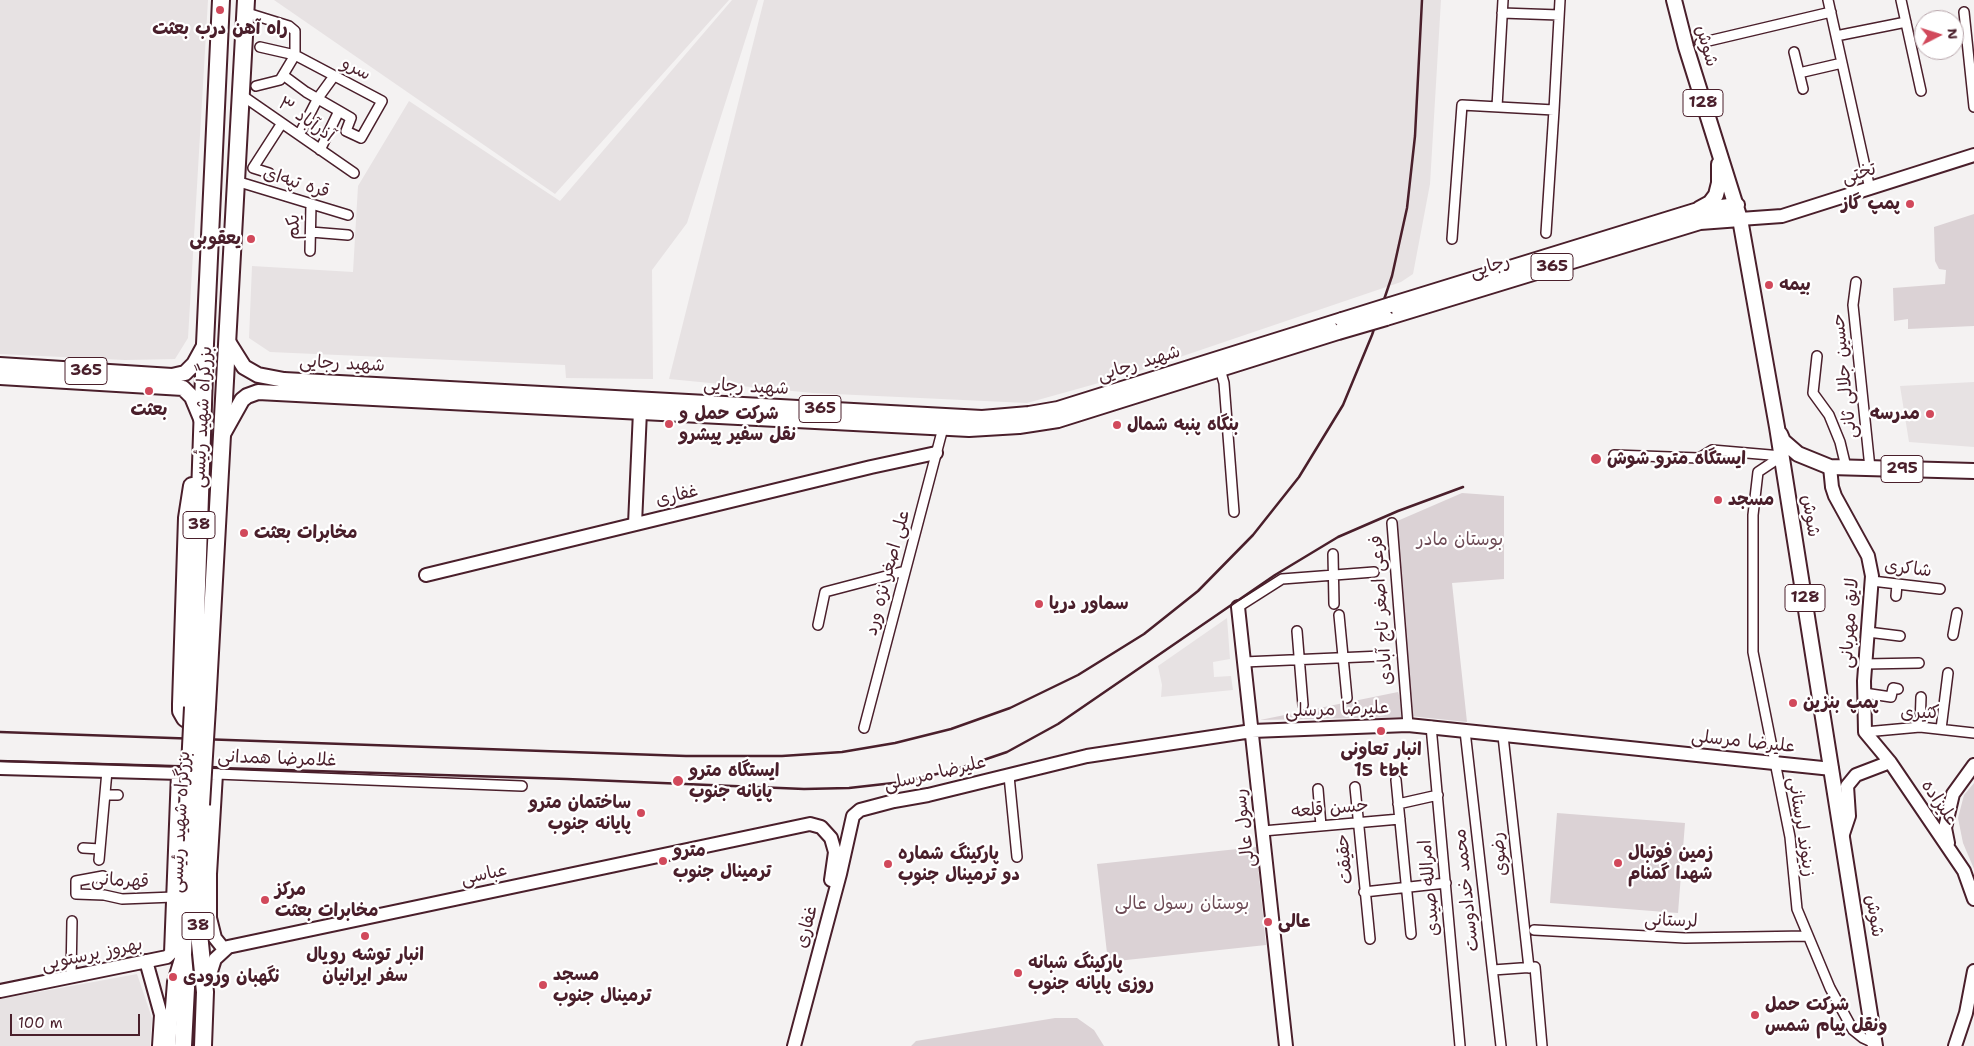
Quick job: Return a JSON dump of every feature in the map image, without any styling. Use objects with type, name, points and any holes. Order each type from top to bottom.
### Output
[{"type":"highway","name":"بزرگراه شهید رئیسی","points":[[200,707],[205,344],[221,0]]},
{"type":"highway","name":"بزرگراه شهید رئیسی","points":[[183,1046],[186,988],[183,955],[195,806],[200,707],[222,435],[245,6]]},
{"type":"highway","points":[[203,423],[187,518],[180,704],[185,718],[198,724],[212,718],[216,712],[217,705],[227,511],[222,435]]},
{"type":"highway","name":"بزرگراه شهید رئیسی","points":[[195,806],[196,904],[205,992],[202,1046]]},
{"type":"main road","name":"شوش","points":[[1674,0],[1686,47],[1719,153],[1737,205],[1746,219],[1777,427],[1875,1044]]},
{"type":"main road","name":"365","points":[[1698,210],[1710,203],[1716,195],[1719,183],[1719,153]]},
{"type":"main road","name":"365","points":[[1698,210],[1718,213],[1737,205]]},
{"type":"main road","name":"رجایی","points":[[1388,312],[1698,210]]},
{"type":"main road","name":"رجایی","points":[[1340,326],[1700,222],[1718,213],[1746,219]]},
{"type":"main road","name":"شهید رجایی","points":[[283,386],[944,422],[969,429],[1019,426],[1058,420],[1220,369],[1340,326]]},
{"type":"main road","name":"شهید رجایی","points":[[283,386],[640,412],[944,422],[1029,414],[1058,409],[1340,326]]},
{"type":"main road","name":"365","points":[[227,340],[244,367],[283,386]]},
{"type":"main road","points":[[172,381],[185,373],[194,364],[205,344]]},
{"type":"main road","name":"365","points":[[0,365],[172,381],[192,397],[203,423]]},
{"type":"main road","name":"365","points":[[0,377],[172,381]]},
{"type":"main road","name":"365","points":[[222,435],[242,400],[258,392],[283,386]]},
{"type":"main road","name":"295","points":[[1777,427],[1783,441],[1790,449],[1808,459],[1830,467],[1974,470]]},
{"type":"street","points":[[1497,107],[1503,0]]},
{"type":"street","points":[[1546,234],[1560,0]]},
{"type":"street","points":[[1828,0],[1870,189]]},
{"type":"street","points":[[1901,0],[1921,91]]},
{"type":"street","points":[[245,6],[289,26],[295,31],[295,55],[280,80],[256,86]]},
{"type":"street","points":[[1502,12],[1559,15]]},
{"type":"street","points":[[1700,43],[1831,12]]},
{"type":"street","points":[[1964,12],[1974,107]]},
{"type":"street","points":[[1836,36],[1906,22]]},
{"type":"street","name":"سرو","points":[[260,47],[295,55],[382,101],[361,138],[346,130],[351,118],[339,111]]},
{"type":"street","points":[[1794,52],[1803,89]]},
{"type":"street","points":[[1799,73],[1842,63]]},
{"type":"street","points":[[283,74],[295,85],[339,111],[320,150]]},
{"type":"street","points":[[299,135],[318,98],[334,76]]},
{"type":"street","name":"۳ آذرآباد","points":[[240,94],[299,135],[308,147],[320,150],[354,173]]},
{"type":"street","points":[[1452,239],[1462,105],[1554,110]]},
{"type":"street","points":[[269,173],[253,168],[282,123]]},
{"type":"street","name":"تختی","points":[[1746,219],[1782,216],[1974,155]]},
{"type":"street","name":"قره تپه‌ای","points":[[236,181],[348,215]]},
{"type":"street","name":"یکم","points":[[310,250],[311,204]]},
{"type":"street","points":[[310,232],[348,235]]},
{"type":"street","name":"حسین جلالی ثانی","points":[[1856,282],[1854,305],[1870,468]]},
{"type":"street","points":[[1817,356],[1813,393],[1823,405],[1832,422],[1846,467]]},
{"type":"street","points":[[1220,369],[1224,383],[1234,512]]},
{"type":"street","points":[[635,524],[640,412]]},
{"type":"street","name":"علی اصغر نژه ورد","points":[[864,728],[944,422]]},
{"type":"street","points":[[1614,455],[1699,458],[1712,450],[1782,456]]},
{"type":"street","name":"غفاری","points":[[426,575],[936,453]]},
{"type":"street","name":"زینوند لرستانی","points":[[1782,456],[1758,472],[1753,515],[1754,652],[1774,763],[1790,837],[1797,909],[1830,988],[1853,1030],[1875,1044]]},
{"type":"street","name":"لایق مهربانی","points":[[1830,467],[1835,496],[1868,556],[1872,581],[1865,664],[1865,732]]},
{"type":"street","name":"فرعی اصغر تاج آبادی","points":[[1392,524],[1408,725]]},
{"type":"street","points":[[1333,554],[1334,604]]},
{"type":"street","points":[[818,626],[825,592],[905,571]]},
{"type":"street","points":[[1238,607],[1282,579],[1374,572]]},
{"type":"street","name":"شاکری","points":[[1872,581],[1940,589]]},
{"type":"street","points":[[1896,596],[1897,584]]},
{"type":"street","name":"رسول عالی","points":[[1238,607],[1286,1046]]},
{"type":"street","points":[[1952,636],[1957,613]]},
{"type":"street","points":[[1339,615],[1346,698]]},
{"type":"street","points":[[1297,631],[1303,705]]},
{"type":"street","points":[[1868,632],[1900,636]]},
{"type":"street","points":[[1244,662],[1382,656]]},
{"type":"street","points":[[1865,664],[1919,663]]},
{"type":"street","points":[[1941,729],[1948,673]]},
{"type":"street","points":[[1864,693],[1891,696],[1892,688],[1898,689]]},
{"type":"street","points":[[1920,727],[1921,697]]},
{"type":"street","name":"علیرضا مرسلی","points":[[852,816],[860,810],[894,801],[928,795],[1087,756],[1252,731],[1408,725],[1431,726],[1503,736],[1832,769]]},
{"type":"street","name":"امرالله صیدی","points":[[1431,726],[1460,1046]]},
{"type":"street","name":"کثیری","points":[[1865,732],[1920,727],[1974,733]]},
{"type":"street","name":"محمد خدادوست","points":[[1465,731],[1500,1046]]},
{"type":"street","name":"علیزاده","points":[[1865,732],[1890,762],[1949,848],[1964,872],[1974,899]]},
{"type":"street","name":"رضوی","points":[[1503,736],[1529,968],[1535,967],[1542,1046]]},
{"type":"street","points":[[1842,837],[1849,816],[1848,786],[1856,775],[1890,762]]},
{"type":"street","points":[[1949,848],[1945,828],[1949,807],[1953,794],[1959,784],[1974,766]]},
{"type":"street","name":"غلامرضا همدانی","points":[[0,768],[107,772],[178,772],[522,786]]},
{"type":"street","points":[[99,860],[107,772]]},
{"type":"street","points":[[174,897],[178,772]]},
{"type":"street","points":[[216,774],[210,874],[210,918],[215,938],[220,946],[227,948]]},
{"type":"street","points":[[1009,776],[1017,857]]},
{"type":"street","points":[[1396,780],[1411,934]]},
{"type":"street","name":"حقیقت","points":[[1356,787],[1364,892],[1370,939]]},
{"type":"street","points":[[1318,789],[1321,826]]},
{"type":"street","points":[[105,795],[118,795]]},
{"type":"street","points":[[1398,804],[1438,795]]},
{"type":"street","name":"غفاری","points":[[794,1046],[840,874],[852,816]]},
{"type":"street","name":"حسن قلعه","points":[[1263,832],[1400,819]]},
{"type":"street","name":"عباسی","points":[[227,948],[810,824],[817,825],[826,830],[831,838],[835,852],[824,930]]},
{"type":"street","points":[[83,848],[100,849]]},
{"type":"street","name":"قهرمانی","points":[[103,876],[76,881],[76,894],[104,895],[122,900],[174,897]]},
{"type":"street","points":[[1364,892],[1446,883]]},
{"type":"street","name":"بهروز پرستویی","points":[[0,992],[167,957],[171,953],[174,897]]},
{"type":"street","points":[[71,977],[72,921]]},
{"type":"street","name":"لرستانی","points":[[1534,930],[1685,938],[1807,936]]},
{"type":"street","points":[[205,992],[215,959],[227,948]]},
{"type":"street","points":[[170,1046],[174,982],[183,955]]},
{"type":"street","points":[[146,961],[160,1015],[159,1046]]},
{"type":"street","points":[[1493,970],[1529,968]]},
{"type":"street","points":[[1955,1046],[1966,1012],[1974,971]]},
{"type":"shaded area","points":[[0,0],[208,0],[188,338],[175,359],[125,360],[0,354]]},
{"type":"shaded area","points":[[274,0],[729,0],[555,194]]},
{"type":"shaded area","points":[[732,0],[758,0],[687,223],[652,270],[653,379],[566,378],[565,365],[270,352],[249,338],[252,266],[353,272],[358,186],[409,101],[560,201]]},
{"type":"shaded area","points":[[764,0],[1441,0],[1430,184],[1413,274],[1401,282],[1124,376],[1027,403],[813,393],[669,379]]},
{"type":"shaded area","name":"مدرسه","points":[[1974,382],[1974,447],[1909,442],[1900,386]]},
{"type":"shaded area","points":[[1227,618],[1230,659],[1213,662],[1214,677],[1231,676],[1233,690],[1161,697],[1162,685],[1158,666]]},
{"type":"shaded area","points":[[137,974],[152,1018],[150,1046],[0,1046],[0,999]]},
{"type":"green space","points":[[1974,214],[1974,326],[1908,329],[1908,319],[1894,321],[1893,288],[1945,284],[1946,270],[1939,269],[1935,261],[1934,227]]},
{"type":"green space","name":"بوستان مادر","points":[[1462,493],[1504,496],[1504,579],[1452,583],[1467,722],[1410,716],[1395,522]]},
{"type":"green space","points":[[1398,692],[1406,717],[1260,720]]},
{"type":"green space","points":[[1974,783],[1974,869],[1963,843],[1958,818],[1964,795]]},
{"type":"green space","name":"زمین فوتبال شهدا گمنام","points":[[1557,813],[1685,823],[1678,913],[1550,903]]},
{"type":"green space","name":"بوستان رسول عالی","points":[[1256,847],[1266,945],[1108,962],[1097,864]]},
{"type":"green space","points":[[1055,1018],[1077,1018],[1094,1030],[1104,1046],[911,1046],[916,1041]]},
{"type":"railway","points":[[0,732],[686,756],[782,756],[842,752],[895,743],[951,729],[1010,708],[1078,675],[1144,634],[1198,591],[1253,535],[1299,477],[1343,405],[1372,335],[1392,276],[1407,208],[1415,136],[1422,0]]},
{"type":"railway","points":[[0,761],[567,779],[804,789],[849,788],[902,782],[954,770],[1007,752],[1058,724],[1275,575],[1338,537],[1398,511],[1463,487]]},
{"type":"place","name":"راه آهن درب بعثت","points":[[220,10]]},
{"type":"place","name":"پمپ گاز","points":[[1910,204]]},
{"type":"place","name":"یعقوبی","points":[[251,239]]},
{"type":"place","name":"بیمه","points":[[1769,285]]},
{"type":"place","name":"بعثت","points":[[149,391]]},
{"type":"place","name":"مدرسه","points":[[1930,414]]},
{"type":"place","name":"شرکت حمل و نقل سفیر پیشرو","points":[[669,424]]},
{"type":"place","name":"بنگاه پنبه شمال","points":[[1117,425]]},
{"type":"place","name":"ایستگاه مترو شوش","points":[[1596,459]]},
{"type":"place","name":"مسجد","points":[[1718,500]]},
{"type":"place","name":"مخابرات بعثت","points":[[244,533]]},
{"type":"place","name":"سماور دریا","points":[[1039,604]]},
{"type":"place","name":"پمپ بنزین","points":[[1793,703]]},
{"type":"place","name":"انبار تعاونی 15 tbt","points":[[1381,731]]},
{"type":"place","name":"ایستگاه مترو پایانه جنوب","points":[[678,781]]},
{"type":"place","name":"ساختمان مترو پایانه جنوب","points":[[641,813]]},
{"type":"place","name":"مترو ترمینال جنوب","points":[[663,861]]},
{"type":"place","name":"زمین فوتبال شهدا گمنام","points":[[1618,863]]},
{"type":"place","name":"پارکینگ شماره دو ترمینال جنوب","points":[[888,864]]},
{"type":"place","name":"مرکز مخابرات بعثت","points":[[265,900]]},
{"type":"place","name":"عالی","points":[[1268,922]]},
{"type":"place","name":"انبار توشه رویال سفر ایرانیان","points":[[365,936]]},
{"type":"place","name":"پارکینگ شبانه روزی پایانه جنوب","points":[[1018,973]]},
{"type":"place","name":"نگهبان ورودی","points":[[173,977]]},
{"type":"place","name":"مسجد ترمینال جنوب","points":[[543,985]]},
{"type":"place","name":"شرکت حمل ونقل پیام شمس","points":[[1755,1015]]}]
